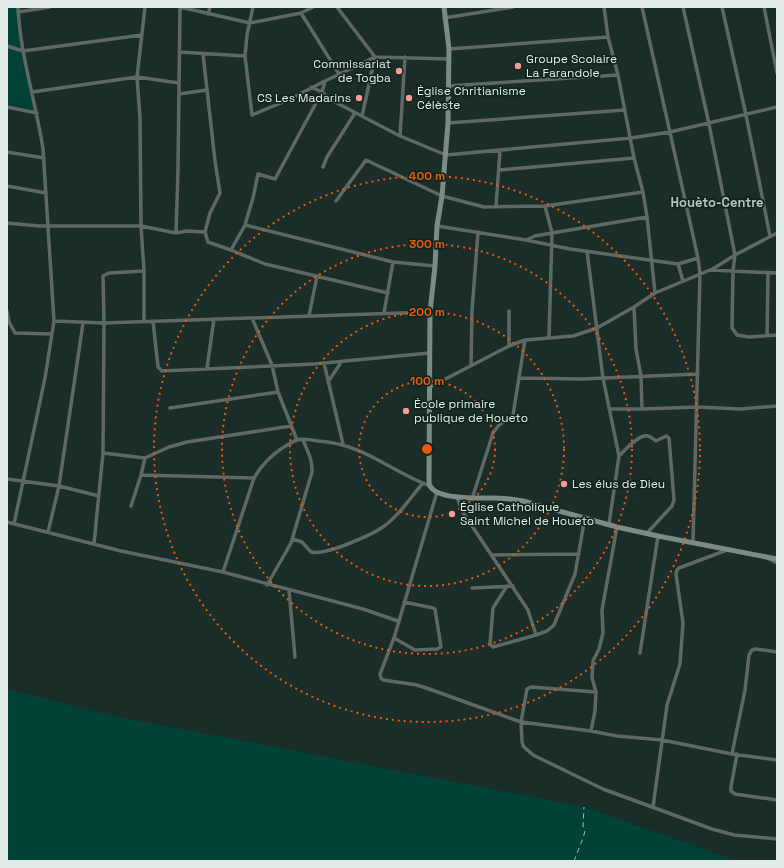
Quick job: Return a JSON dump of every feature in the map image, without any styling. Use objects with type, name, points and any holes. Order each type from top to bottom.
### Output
[{"type":"street","points":[[14,524],[45,378],[54,320],[44,158],[40,124],[23,51],[18,7]]},
{"type":"street","points":[[18,12],[50,7]]},
{"type":"street","points":[[144,322],[140,118],[137,77],[145,7]]},
{"type":"street","points":[[176,233],[180,7],[250,23],[300,13],[313,7]]},
{"type":"street","points":[[208,14],[210,7]]},
{"type":"street","points":[[254,7],[247,35],[245,56],[252,115],[288,100],[310,87],[375,57],[449,59]]},
{"type":"street","points":[[337,7],[375,57],[362,116]]},
{"type":"street","points":[[430,486],[430,312],[448,123],[449,50],[444,18],[444,7]]},
{"type":"street","points":[[444,18],[513,7]]},
{"type":"street","points":[[604,7],[608,37],[618,75],[634,158],[643,192],[655,293]]},
{"type":"street","points":[[642,7],[698,258],[700,274],[693,542]]},
{"type":"street","points":[[683,7],[709,124],[735,255],[733,271],[732,328],[737,335],[749,337],[777,335]]},
{"type":"street","points":[[722,7],[746,115],[770,236]]},
{"type":"street","points":[[764,7],[777,73]]},
{"type":"street","points":[[300,13],[339,74]]},
{"type":"street","points":[[7,46],[23,51],[142,35]]},
{"type":"street","points":[[449,50],[608,37]]},
{"type":"street","points":[[179,52],[245,56]]},
{"type":"street","points":[[203,54],[220,193],[210,213],[205,232],[208,242],[265,264],[388,293]]},
{"type":"street","points":[[400,136],[405,57]]},
{"type":"street","points":[[448,86],[618,75]]},
{"type":"street","points":[[32,92],[137,77],[179,83]]},
{"type":"street","points":[[231,250],[245,225],[258,174],[275,179],[322,92],[325,81]]},
{"type":"street","points":[[310,87],[322,92],[333,101],[400,136],[446,155],[631,138],[709,124],[777,107]]},
{"type":"street","points":[[178,94],[207,90]]},
{"type":"street","points":[[7,107],[37,113]]},
{"type":"street","points":[[448,123],[625,110]]},
{"type":"street","points":[[323,167],[327,157],[355,113]]},
{"type":"street","points":[[496,207],[500,150]]},
{"type":"street","points":[[7,152],[44,158]]},
{"type":"street","points":[[499,170],[634,158]]},
{"type":"street","points":[[336,201],[366,160],[442,196],[484,207],[546,206],[643,192]]},
{"type":"street","points":[[7,186],[46,193]]},
{"type":"street","points":[[546,206],[552,233],[549,337]]},
{"type":"street","points":[[526,240],[535,236],[647,217]]},
{"type":"street","points":[[7,223],[48,226],[141,226],[176,233],[186,231],[205,232]]},
{"type":"street","points":[[245,225],[393,262],[435,266]]},
{"type":"street","points":[[437,226],[587,251],[678,264],[698,258]]},
{"type":"street","points":[[471,365],[472,311],[478,232]]},
{"type":"street","points":[[430,387],[509,346],[525,340],[573,336],[597,328],[655,293],[710,270],[777,233]]},
{"type":"street","points":[[587,251],[603,378],[619,456],[609,524]]},
{"type":"street","points":[[384,313],[393,262]]},
{"type":"street","points":[[678,264],[682,281]]},
{"type":"street","points":[[710,270],[777,273]]},
{"type":"street","points":[[94,544],[103,453],[103,276],[109,273],[144,271]]},
{"type":"street","points":[[767,336],[768,273]]},
{"type":"street","points":[[308,316],[317,276]]},
{"type":"street","points":[[634,307],[636,349],[641,376],[642,409]]},
{"type":"street","points":[[7,311],[8,322],[15,333],[52,334]]},
{"type":"street","points":[[508,311],[509,346]]},
{"type":"street","points":[[54,320],[83,323],[153,322],[430,312]]},
{"type":"street","points":[[252,318],[272,365],[278,392],[297,440]]},
{"type":"street","points":[[207,368],[214,319]]},
{"type":"street","points":[[153,322],[158,367],[159,370],[167,371],[324,363],[429,353]]},
{"type":"street","points":[[48,532],[59,486],[83,323]]},
{"type":"street","points":[[472,499],[493,433],[499,425],[513,416],[525,340]]},
{"type":"street","points":[[328,382],[342,361]]},
{"type":"street","points":[[324,363],[343,444]]},
{"type":"street","points":[[520,378],[603,378],[698,374]]},
{"type":"street","points":[[170,408],[278,392]]},
{"type":"street","points":[[609,409],[697,406],[740,409],[777,406]]},
{"type":"street","points":[[103,453],[145,458],[169,447],[187,442],[291,426]]},
{"type":"street","points":[[619,456],[642,436],[649,436],[656,441],[666,436],[669,438],[674,500],[672,506],[647,534]]},
{"type":"street","points":[[223,572],[254,478],[259,469],[278,451],[297,440],[343,444],[369,455],[430,486],[436,492],[447,496],[472,499],[511,499],[647,534],[777,559]]},
{"type":"street","points":[[267,585],[293,539],[313,466],[303,440]]},
{"type":"street","points":[[131,506],[145,458]]},
{"type":"street","points":[[141,475],[254,478]]},
{"type":"street","points":[[7,479],[59,486],[99,496]]},
{"type":"street","points":[[293,539],[302,542],[311,552],[329,551],[383,527],[393,518],[422,483]]},
{"type":"street","points":[[436,492],[394,638],[380,674],[383,680],[425,688],[521,722],[617,736],[662,740],[732,754],[777,760]]},
{"type":"street","points":[[457,498],[462,511],[528,610],[536,635]]},
{"type":"street","points":[[507,586],[493,608],[490,644],[493,646],[536,635],[547,631],[554,625],[575,574],[585,517]]},
{"type":"street","points":[[7,522],[121,551],[223,572],[267,585],[364,609],[398,622]]},
{"type":"street","points":[[591,731],[595,711],[596,692],[592,678],[593,661],[599,649],[603,633],[602,610],[617,527]]},
{"type":"street","points":[[640,653],[658,536]]},
{"type":"street","points":[[653,806],[667,705],[680,664],[682,623],[676,574],[677,570],[727,550]]},
{"type":"street","points":[[492,555],[579,554]]},
{"type":"street","points":[[766,557],[777,563]]},
{"type":"street","points":[[472,588],[513,586]]},
{"type":"street","points":[[289,590],[295,657]]},
{"type":"street","points":[[394,638],[415,650],[437,649],[441,647],[435,609],[404,602]]},
{"type":"street","points":[[732,754],[752,650],[756,649],[777,652]]},
{"type":"street","points":[[596,692],[531,687],[527,689],[521,722],[522,741],[524,746],[533,755],[594,785],[653,806],[680,818],[734,835],[777,839]]},
{"type":"street","points":[[737,754],[731,791],[735,794],[777,800]]},
{"type":"green space","points":[[7,7],[17,7],[35,110],[7,105]]},
{"type":"green space","points":[[7,689],[104,714],[584,807],[738,861],[7,861]]},
{"type":"ferry route","points":[[574,861],[585,831],[583,826],[584,807]]},
{"type":"place","name":"Groupe Scolaire La Farandole","points":[[518,66]]},
{"type":"place","name":"Commissariat de Togba","points":[[399,71]]},
{"type":"place","name":"CS Les Madarins","points":[[359,98]]},
{"type":"place","name":"Église Chritianisme Célèste","points":[[409,98]]},
{"type":"place","name":"École primaire publique de Houeto","points":[[406,411]]},
{"type":"place","name":"Les élus de Dieu","points":[[564,484]]},
{"type":"place","name":"Église Catholique Saint Michel de Houeto","points":[[452,514]]},
{"type":"district","name":"Houèto-Centre","points":[[717,202]]}]
